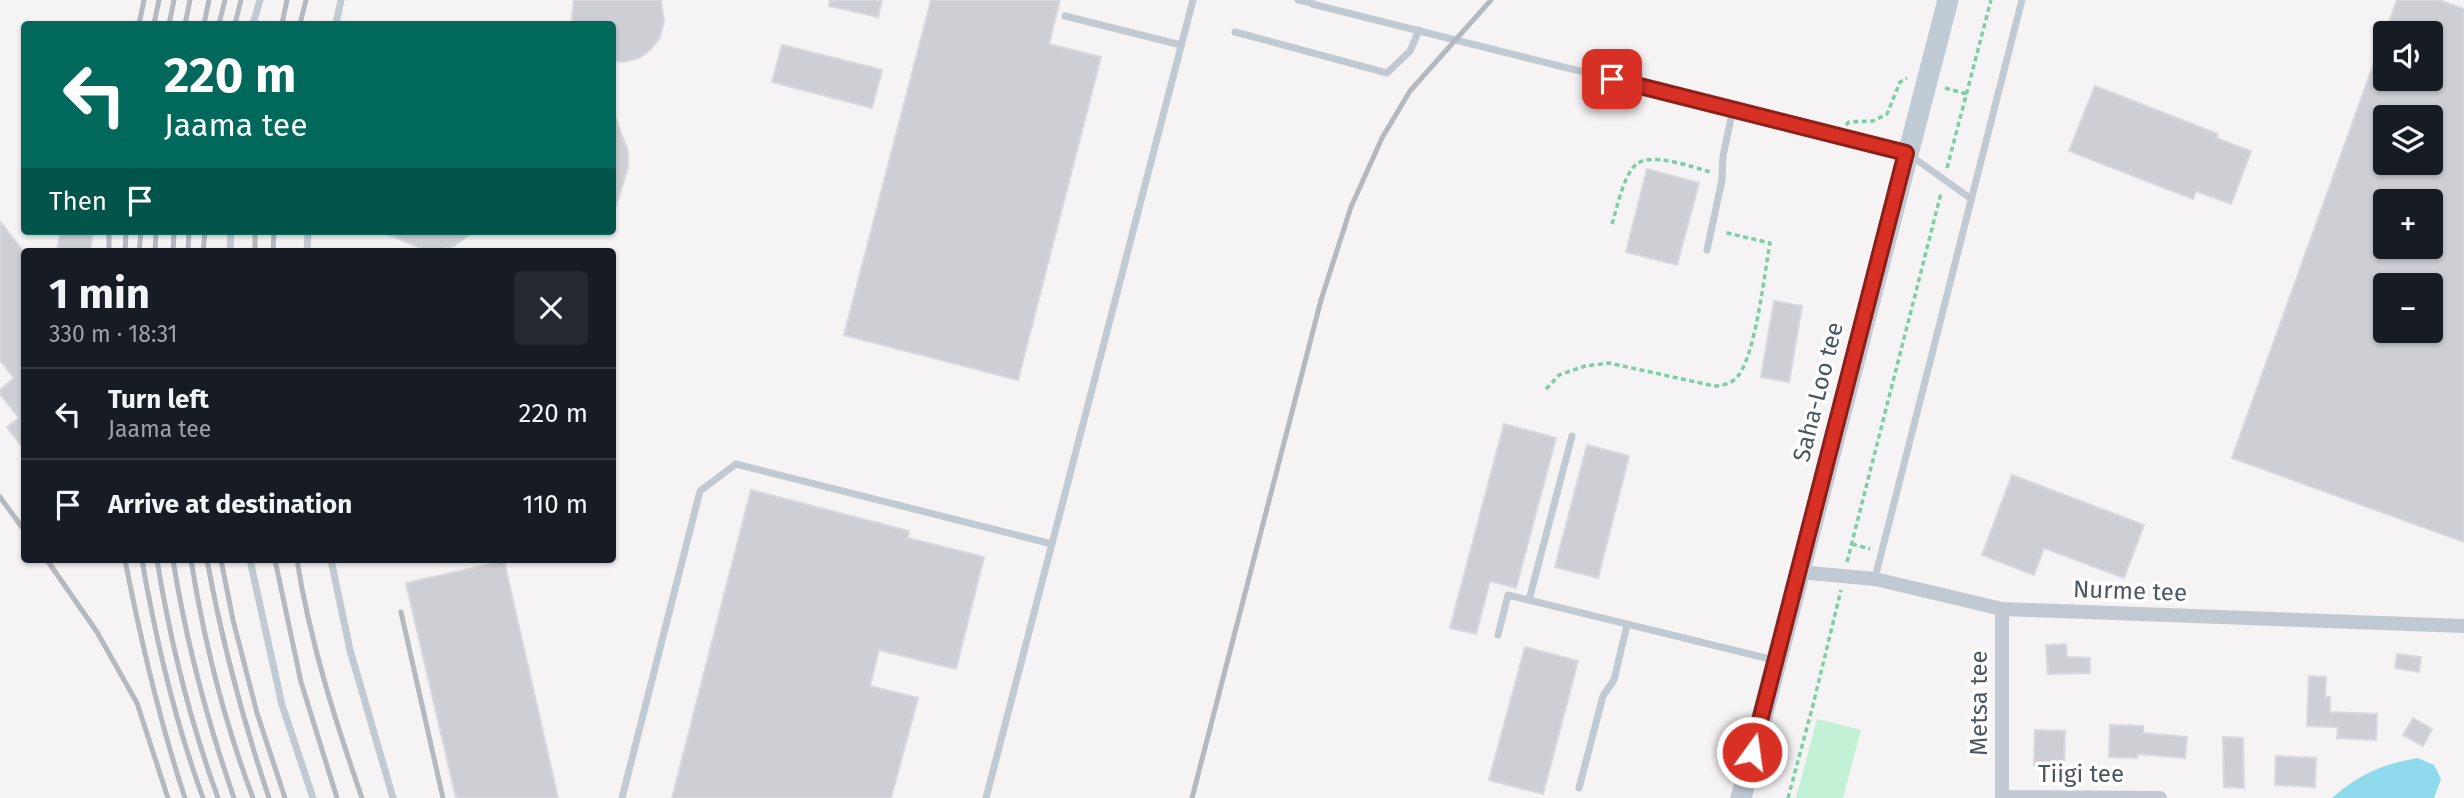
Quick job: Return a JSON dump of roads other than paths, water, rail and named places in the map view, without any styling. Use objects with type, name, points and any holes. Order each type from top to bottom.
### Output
[{"type":"main road","name":"Saha-Loo tee","points":[[1741,798],[1906,153],[1948,0]]},
{"type":"street","name":"Nurme tee","points":[[1799,572],[1875,579],[2002,609],[2464,626]]},
{"type":"street","name":"Metsa tee","points":[[2002,609],[2002,797]]},
{"type":"street","name":"Tiigi tee","points":[[2002,797],[2161,798]]},
{"type":"lane","points":[[254,21],[260,0]]},
{"type":"lane","points":[[337,21],[341,0]]},
{"type":"lane","points":[[986,798],[1193,0]]},
{"type":"lane","points":[[1298,0],[1906,153],[1970,198]]},
{"type":"lane","points":[[1875,579],[2022,0]]},
{"type":"lane","points":[[1065,16],[1181,45]]},
{"type":"lane","points":[[1235,32],[1387,73],[1410,51],[1419,30]]},
{"type":"lane","points":[[1707,250],[1733,109]]},
{"type":"lane","points":[[1529,600],[1572,436]]},
{"type":"lane","points":[[622,798],[700,491],[736,464],[1052,544]]},
{"type":"lane","points":[[251,563],[282,705],[313,798]]},
{"type":"lane","points":[[332,563],[350,650],[393,798]]},
{"type":"lane","points":[[1498,635],[1508,596],[1775,661]]},
{"type":"lane","points":[[1579,788],[1603,696],[1614,680],[1627,625]]},
{"type":"water","points":[[2418,758],[2434,765],[2441,779],[2434,798],[2332,798],[2372,771]]},
{"type":"railway","points":[[140,21],[144,0]]},
{"type":"railway","points":[[155,21],[159,0]]},
{"type":"railway","points":[[170,21],[174,0]]},
{"type":"railway","points":[[186,21],[190,0]]},
{"type":"railway","points":[[205,21],[209,0]]},
{"type":"railway","points":[[220,21],[225,0]]},
{"type":"railway","points":[[236,21],[241,0]]},
{"type":"railway","points":[[283,21],[287,0]]},
{"type":"railway","points":[[301,21],[306,0]]},
{"type":"railway","points":[[1192,798],[1321,300],[1351,207],[1382,138],[1410,91],[1491,0]]},
{"type":"railway","points":[[109,235],[109,248]]},
{"type":"railway","points":[[125,248],[126,235]]},
{"type":"railway","points":[[139,248],[141,235]]},
{"type":"railway","points":[[155,248],[156,235]]},
{"type":"railway","points":[[173,248],[174,235]]},
{"type":"railway","points":[[188,248],[189,235]]},
{"type":"railway","points":[[203,248],[205,235]]},
{"type":"railway","points":[[255,235],[255,248]]},
{"type":"railway","points":[[273,248],[274,235]]},
{"type":"railway","points":[[0,497],[21,526]]},
{"type":"railway","points":[[49,563],[97,632],[137,703],[168,798]]},
{"type":"railway","points":[[126,563],[151,680],[185,798]]},
{"type":"railway","points":[[143,563],[167,680],[203,798]]},
{"type":"railway","points":[[158,563],[182,680],[198,740],[218,798]]},
{"type":"railway","points":[[174,563],[198,680],[234,798]]},
{"type":"railway","points":[[192,563],[216,680],[253,798]]},
{"type":"railway","points":[[208,563],[234,680],[269,798]]},
{"type":"railway","points":[[222,563],[257,713],[285,798]]},
{"type":"railway","points":[[276,563],[301,682],[337,798]]},
{"type":"railway","points":[[297,563],[324,680],[362,798]]},
{"type":"railway","points":[[401,612],[443,798]]}]
